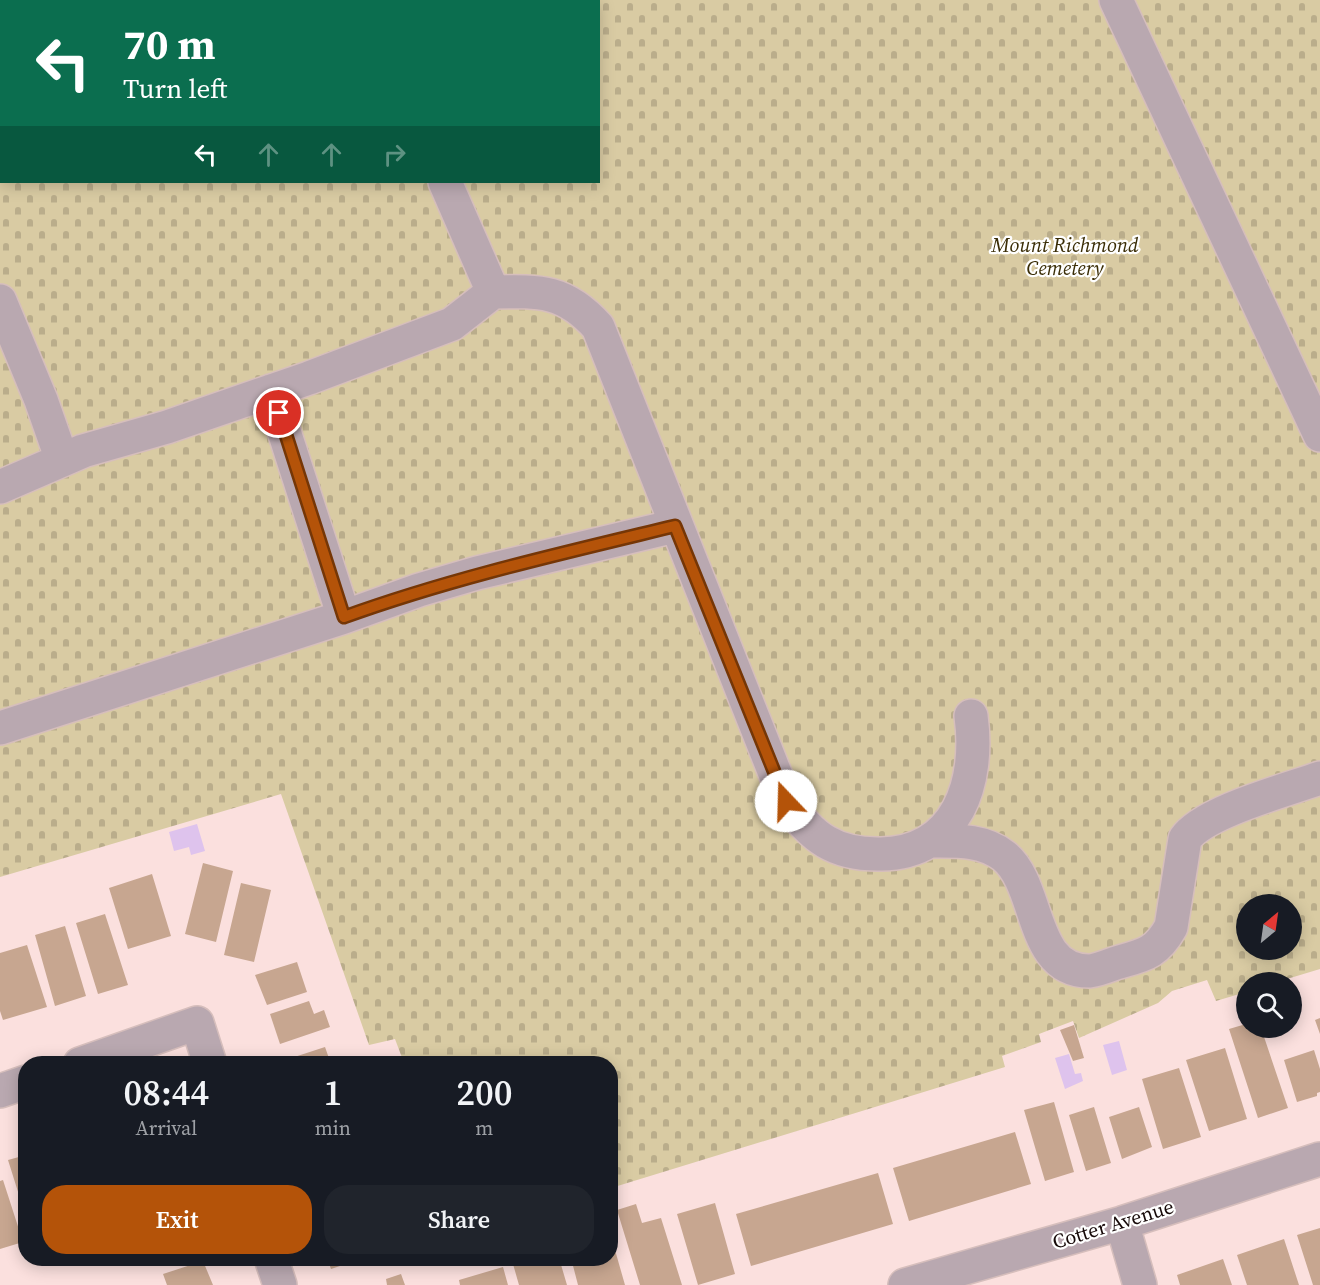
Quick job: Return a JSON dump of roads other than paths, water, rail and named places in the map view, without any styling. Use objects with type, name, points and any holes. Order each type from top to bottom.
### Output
[{"type":"street","points":[[1116,0],[1320,435]]},
{"type":"street","points":[[445,183],[493,292]]},
{"type":"street","points":[[0,488],[83,451],[271,391],[452,324],[493,292],[541,291],[564,298],[583,310],[598,327],[786,801],[803,826],[831,846],[859,854],[891,854],[929,842],[943,832],[952,820],[968,786],[974,737],[971,716]]},
{"type":"street","points":[[0,301],[41,400],[62,460]]},
{"type":"street","points":[[271,391],[344,617]]},
{"type":"street","points":[[0,728],[344,617],[419,590],[477,573],[675,526]]},
{"type":"street","points":[[929,842],[966,841],[990,847],[1006,858],[1021,877],[1047,946],[1055,959],[1069,967],[1090,971],[1155,951],[1165,940],[1171,927],[1185,839],[1192,829],[1220,814],[1320,778]]},
{"type":"street","points":[[103,1056],[197,1023],[207,1056]]},
{"type":"street","points":[[0,1091],[18,1085]]},
{"type":"street","name":"Cotter Avenue","points":[[905,1285],[1122,1223],[1320,1159]]},
{"type":"street","points":[[1122,1223],[1140,1285]]},
{"type":"street","points":[[274,1266],[280,1285]]},
{"type":"park label","name":"Mount Richmond Cemetery","points":[[1065,256]]}]
